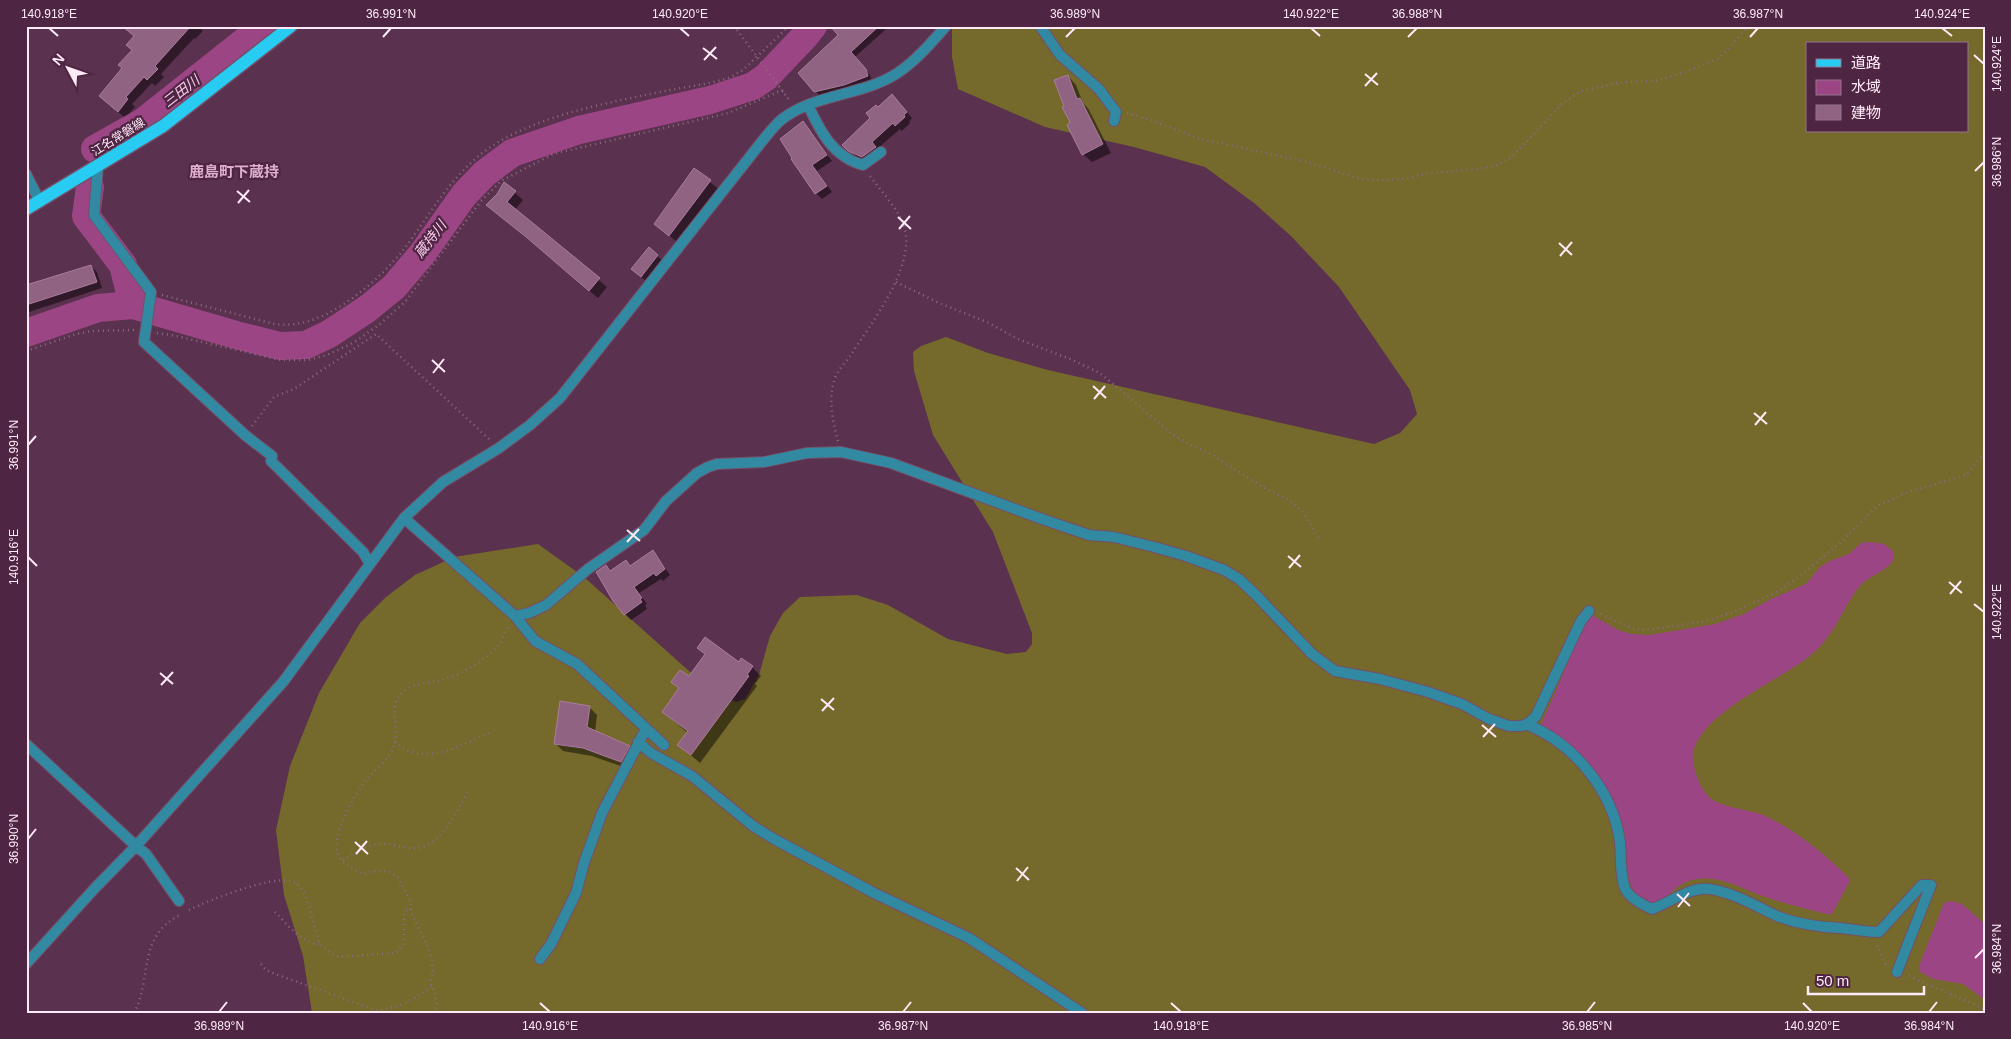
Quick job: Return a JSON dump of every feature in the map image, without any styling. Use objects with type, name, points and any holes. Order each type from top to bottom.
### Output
[{"type":"main road","name":"江名常磐線","points":[[26,209],[163,126],[291,26]]},
{"type":"street","points":[[26,964],[136,846],[283,682],[404,518],[443,482],[499,448],[530,425],[560,398],[762,140],[782,120],[808,105],[895,75],[912,62],[946,26]]},
{"type":"street","points":[[1040,26],[1060,55],[1099,88],[1115,117]]},
{"type":"street","points":[[808,105],[821,132],[830,145],[843,156],[862,165],[881,152]]},
{"type":"street","points":[[98,166],[94,215],[151,292],[144,331],[144,342],[245,435],[272,456],[272,461],[363,552],[370,564]]},
{"type":"street","points":[[26,174],[40,202]]},
{"type":"street","points":[[515,616],[529,613],[546,605],[605,555],[644,530],[672,496],[697,473],[716,464],[764,462],[807,452],[841,452],[891,463],[1089,535],[1114,537],[1154,547],[1224,570],[1239,579],[1257,596],[1312,654],[1336,671],[1380,679],[1428,692],[1462,704],[1489,719],[1509,726],[1522,726],[1536,716],[1581,621],[1590,611]]},
{"type":"street","points":[[404,518],[515,616],[535,640],[577,664],[664,744]]},
{"type":"street","points":[[1526,724],[1538,728],[1582,762],[1614,816],[1626,891],[1652,909],[1696,890],[1710,889],[1754,904],[1779,917],[1807,924],[1878,932],[1918,888],[1922,885],[1931,885],[1897,972]]},
{"type":"street","points":[[540,959],[551,944],[576,893],[584,863],[602,813],[646,729]]},
{"type":"street","points":[[638,742],[651,753],[692,776],[754,826],[774,839],[867,889],[969,938],[1082,1013]]},
{"type":"street","points":[[26,744],[146,854],[179,901]]},
{"type":"path","points":[[734,26],[784,91],[796,111]]},
{"type":"path","points":[[151,292],[274,324],[289,325],[314,320],[359,293],[384,271],[403,250],[459,175],[474,159],[504,138],[525,128],[595,106],[722,80],[743,70],[789,26]]},
{"type":"path","points":[[1115,117],[1133,114],[1200,139],[1304,161],[1361,179],[1405,178],[1429,172],[1479,169],[1512,157],[1564,102],[1581,91],[1622,82],[1655,81],[1691,70],[1719,58],[1749,26]]},
{"type":"path","points":[[26,351],[76,334],[92,331],[144,331],[176,336],[281,360],[307,360],[327,355],[353,343],[380,324],[405,302],[481,201],[501,181],[553,154],[728,114],[784,91]]},
{"type":"path","points":[[841,452],[834,423],[831,398],[834,379],[870,326],[896,282],[906,254],[904,226],[862,165]]},
{"type":"path","points":[[896,282],[939,304],[988,322],[1018,339],[1070,358],[1100,374],[1176,437],[1214,456],[1261,486],[1290,500],[1302,511],[1320,540]]},
{"type":"path","points":[[245,435],[274,397],[294,389],[376,334],[499,448]]},
{"type":"path","points":[[1590,611],[1594,609],[1618,623],[1631,628],[1645,630],[1702,622],[1731,613],[1780,590],[1804,573],[1842,541],[1877,506],[1905,493],[1966,475],[1985,452]]},
{"type":"path","points":[[433,1013],[437,1005],[430,983],[433,970],[429,949],[419,931],[410,900],[398,878],[388,871],[374,871],[365,874],[352,870],[338,854],[336,840],[352,803],[367,779],[393,748],[397,736],[395,702],[400,694],[420,684],[442,680],[477,663],[493,652],[501,642],[505,631],[515,616]]},
{"type":"path","points":[[395,742],[402,749],[414,754],[428,755],[489,733]]},
{"type":"path","points":[[343,860],[377,844],[409,848],[424,847],[436,839],[449,824],[468,792]]},
{"type":"path","points":[[134,1013],[140,1002],[147,955],[151,944],[168,922],[215,898],[275,881],[294,882],[301,887],[305,894],[320,944]]},
{"type":"path","points":[[275,912],[305,940],[320,944],[340,957],[396,953],[404,944],[404,916],[406,911],[412,909]]},
{"type":"path","points":[[1871,932],[1892,973],[1897,972],[1917,979],[1953,997],[1985,1009]]},
{"type":"path","points":[[261,964],[266,970],[275,974],[374,1011],[386,1010],[403,1004],[414,999],[432,986]]},
{"type":"shaded area","points":[[952,26],[1985,26],[1985,1013],[312,1013],[303,956],[284,895],[276,830],[290,766],[319,693],[360,623],[386,597],[415,575],[454,557],[538,544],[584,577],[709,689],[736,702],[745,699],[759,675],[770,636],[783,613],[800,597],[857,595],[888,605],[948,639],[1007,654],[1026,652],[1032,644],[1032,633],[993,532],[933,435],[914,371],[913,352],[921,346],[946,337],[988,353],[1048,370],[1374,444],[1400,433],[1417,414],[1410,390],[1339,287],[1291,236],[1254,203],[1205,167],[1134,147],[1045,127],[958,89],[952,57]]},
{"type":"water","points":[[1861,543],[1884,544],[1893,551],[1894,559],[1859,587],[1827,639],[1798,665],[1744,698],[1711,723],[1700,737],[1693,752],[1697,778],[1709,797],[1720,804],[1763,815],[1786,827],[1829,859],[1848,877],[1850,881],[1832,914],[1782,902],[1726,882],[1708,879],[1696,879],[1686,882],[1660,901],[1648,902],[1642,899],[1635,893],[1628,876],[1623,825],[1610,795],[1591,767],[1580,755],[1555,733],[1541,725],[1586,621],[1592,615],[1618,630],[1631,634],[1649,635],[1715,624],[1744,614],[1771,599],[1807,583],[1820,567],[1849,554]]},
{"type":"water","points":[[1951,901],[1962,904],[1985,924],[1985,1000],[1963,984],[1933,979],[1920,972],[1919,966],[1944,903]]},
{"type":"building","points":[[122,26],[191,26],[155,66],[158,69],[147,80],[144,77],[126,97],[128,99],[118,112],[99,96],[122,68],[118,65],[132,50],[126,45],[134,36]]},
{"type":"building","points":[[830,26],[879,26],[851,52],[866,69],[868,76],[844,85],[814,92],[798,73],[838,35]]},
{"type":"building","points":[[1068,75],[1077,99],[1080,98],[1103,144],[1082,155],[1067,125],[1070,122],[1062,107],[1064,106],[1054,80]]},
{"type":"building","points":[[892,94],[907,112],[904,115],[905,117],[895,126],[893,123],[872,142],[876,147],[862,157],[848,151],[842,145],[870,118],[866,113],[876,105],[878,107]]},
{"type":"building","points":[[803,121],[827,155],[812,165],[827,186],[815,194],[780,139]]},
{"type":"building","points":[[694,168],[711,180],[669,236],[654,224]]},
{"type":"building","points":[[504,182],[516,191],[507,202],[600,278],[589,291],[486,205],[497,194]]},
{"type":"building","points":[[649,247],[658,255],[641,277],[631,269]]},
{"type":"building","points":[[91,265],[97,282],[26,305],[26,285]]},
{"type":"building","points":[[653,550],[665,569],[656,576],[654,573],[634,587],[642,598],[640,599],[642,602],[624,615],[613,601],[596,572],[606,565],[610,571],[626,560],[630,566]]},
{"type":"building","points":[[705,637],[739,662],[741,658],[753,666],[747,675],[749,676],[691,755],[677,745],[688,731],[662,712],[679,688],[671,682],[680,670],[689,676],[705,654],[697,648]]},
{"type":"building","points":[[560,701],[590,706],[587,727],[630,746],[621,762],[583,748],[554,744]]},
{"type":"waterway","name":"三田川","points":[[95,149],[143,122],[264,26]]},
{"type":"waterway","name":"蔵持川","points":[[26,333],[98,308],[133,305],[280,346],[306,345],[329,334],[367,309],[394,287],[422,254],[464,195],[484,174],[512,153],[579,130],[710,100],[753,86],[766,77],[813,26]]},
{"type":"waterway","name":"三田川","points":[[90,187],[86,216],[123,265],[133,305]]},
{"type":"district","name":"鹿島町下蔵持","points":[[234,171]]}]
